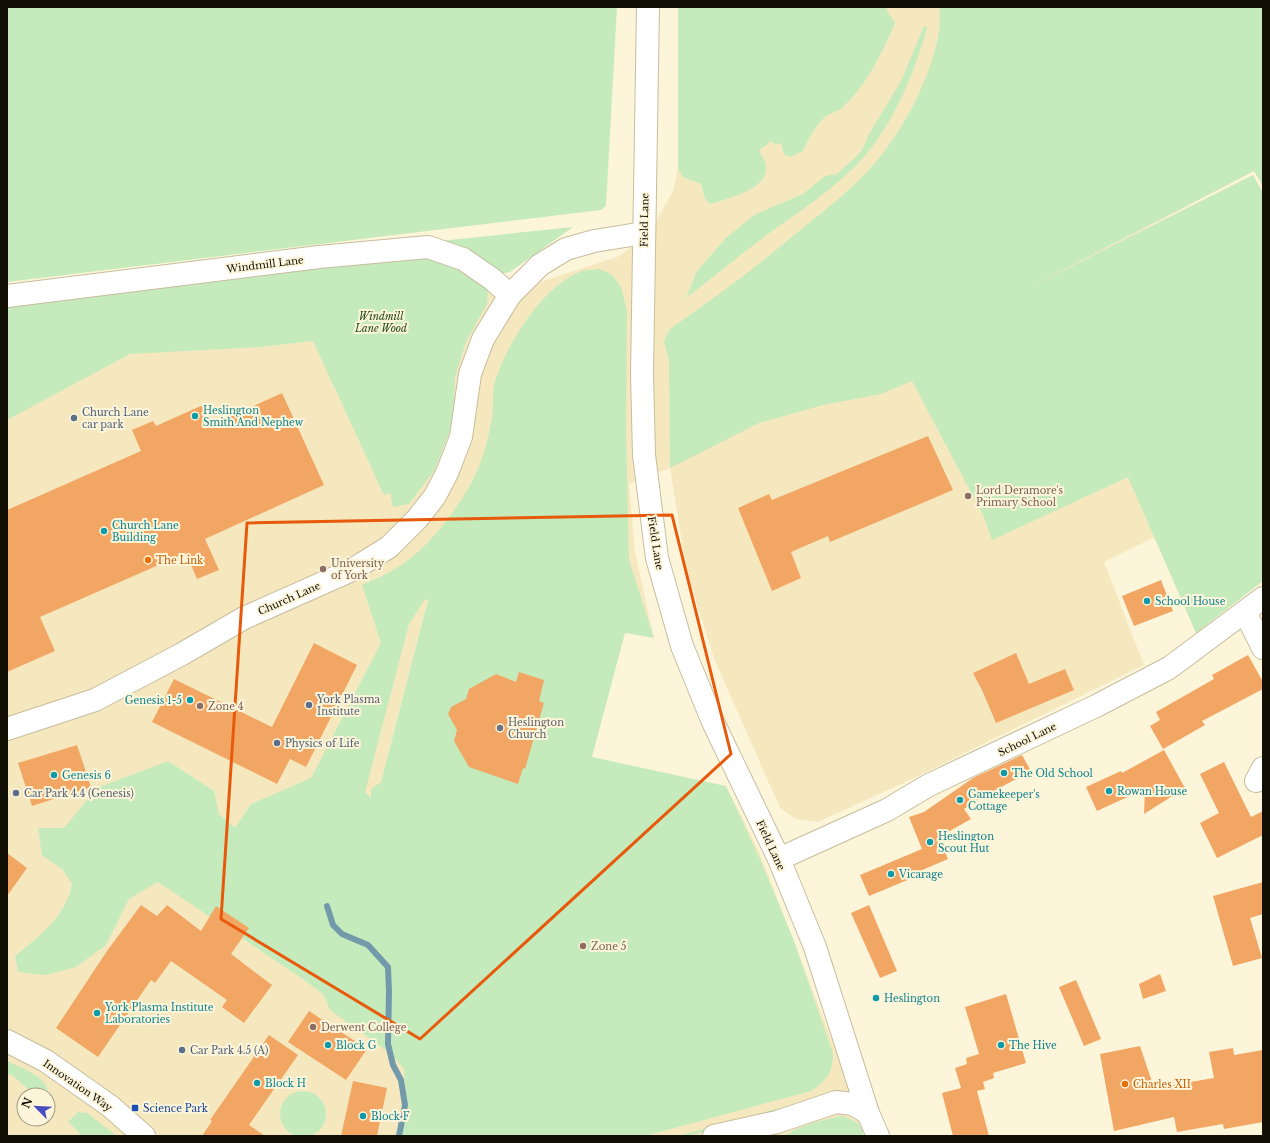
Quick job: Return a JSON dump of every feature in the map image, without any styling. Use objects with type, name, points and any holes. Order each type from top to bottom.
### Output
[{"type":"street","name":"Field Lane","points":[[648,7],[642,374],[644,455],[657,558],[682,646],[713,722],[779,859],[815,947],[868,1112],[878,1136]]},
{"type":"street","name":"Church Lane","points":[[7,729],[95,700],[244,618],[352,570],[389,547],[417,519],[435,496],[447,474],[461,437],[470,374],[483,339],[510,295],[540,265],[566,249],[588,242],[644,232]]},
{"type":"street","name":"Windmill Lane","points":[[7,296],[319,257],[428,247],[462,259],[492,279],[510,295]]},
{"type":"street","name":"School Lane","points":[[779,859],[887,810],[929,786],[1096,706],[1168,668],[1263,598]]},
{"type":"street","points":[[1245,612],[1263,648]]},
{"type":"street","name":"Innovation Way","points":[[7,1041],[46,1061],[110,1106],[144,1136]]},
{"type":"street","points":[[714,1136],[772,1129],[836,1102],[843,1096],[848,1087],[854,1067]]},
{"type":"street","points":[[836,1102],[853,1104],[868,1112]]},
{"type":"highlighted area","points":[[672,515],[731,754],[420,1039],[221,919],[247,523]]},
{"type":"shaded area","name":"University of York","points":[[678,7],[1263,7],[1263,186],[1254,171],[1120,242],[1253,175],[1263,193],[1263,581],[1196,633],[1155,537],[1104,562],[1144,665],[912,779],[818,822],[796,819],[780,808],[715,661],[687,573],[670,468],[629,484],[635,552],[654,638],[431,587],[381,782],[726,786],[759,851],[836,1051],[864,1136],[7,1136],[7,296],[319,257],[510,292],[620,256],[650,232],[673,191],[678,169]],"holes":[[[906,350],[752,427],[885,359]]]},
{"type":"green space","points":[[7,7],[617,7],[606,206],[601,210],[7,282]]},
{"type":"green space","points":[[678,7],[887,7],[887,11],[895,23],[873,68],[859,89],[842,108],[828,115],[817,125],[803,151],[790,157],[784,154],[781,143],[775,145],[772,141],[759,150],[766,165],[765,175],[760,182],[745,192],[710,204],[705,199],[701,184],[683,177],[678,169]]},
{"type":"green space","points":[[939,7],[1263,7],[1263,186],[1254,171],[1014,295],[1253,175],[1263,193],[1263,581],[1196,633],[1128,477],[992,540],[983,515],[912,381],[881,394],[823,405],[759,423],[670,468],[669,360],[664,341],[670,329],[733,284],[825,210],[846,192],[875,163],[899,130],[913,106],[924,81],[932,61],[938,38],[940,23]]},
{"type":"green space","points":[[924,26],[927,28],[922,45],[902,96],[885,129],[863,158],[830,189],[768,234],[686,298],[697,271],[726,238],[754,215],[803,194],[825,176],[837,174],[861,152],[869,134],[901,81]]},
{"type":"green space","points":[[573,227],[510,272],[500,274],[440,241]]},
{"type":"green space","name":"Windmill Lane Wood","points":[[428,248],[479,279],[488,290],[487,304],[466,342],[455,377],[453,423],[434,471],[409,504],[393,507],[390,493],[384,495],[313,341],[260,347],[130,354],[7,420],[7,297]]},
{"type":"green space","points":[[600,269],[612,275],[621,287],[627,311],[626,429],[629,560],[654,638],[625,633],[592,757],[726,786],[760,859],[794,941],[833,1053],[832,1066],[825,1080],[811,1091],[645,1136],[396,1136],[406,1096],[404,1069],[390,1053],[330,1010],[323,994],[300,977],[158,882],[129,899],[106,945],[76,967],[46,975],[18,972],[15,956],[51,924],[64,906],[72,884],[63,870],[42,855],[38,828],[64,828],[97,788],[168,761],[214,791],[219,814],[235,828],[251,804],[311,778],[381,643],[362,585],[392,571],[408,560],[427,543],[454,511],[474,478],[480,463],[491,425],[495,381],[508,350],[528,317],[540,302],[554,289],[568,278],[582,271]],"holes":[[[425,599],[428,600],[381,782],[371,789],[371,798],[365,792],[409,624]]]},
{"type":"green space","points":[[7,1061],[40,1078],[46,1087],[26,1087],[12,1075],[7,1074]]},
{"type":"green space","points":[[303,1091],[316,1095],[322,1101],[326,1114],[322,1127],[316,1133],[303,1137],[290,1133],[284,1127],[280,1114],[284,1101],[290,1095]]},
{"type":"green space","points":[[809,1100],[702,1132],[678,1136]]},
{"type":"green space","points":[[78,1112],[87,1113],[117,1136],[77,1136],[80,1133],[68,1122]]},
{"type":"green space","points":[[842,1116],[859,1125],[864,1136],[784,1136],[819,1121]]},
{"type":"building","name":"Church Lane Building","points":[[282,393],[324,485],[205,539],[219,570],[197,579],[186,553],[40,617],[55,651],[7,672],[7,510],[141,451],[132,430],[153,421],[156,426],[203,405],[212,425]]},
{"type":"building","points":[[928,436],[953,490],[830,542],[828,536],[791,552],[801,578],[772,591],[738,508],[769,494],[772,500]]},
{"type":"building","name":"School House","points":[[1161,580],[1173,611],[1134,626],[1122,596]]},
{"type":"building","name":"Genesis 1-5","points":[[314,643],[357,665],[306,767],[290,759],[277,784],[152,722],[174,679],[272,727]]},
{"type":"building","points":[[1016,653],[1029,684],[1065,669],[1074,690],[996,723],[973,673]]},
{"type":"building","points":[[1248,655],[1263,682],[1263,689],[1202,721],[1205,725],[1163,749],[1150,726],[1160,720],[1156,712],[1214,679],[1212,675]]},
{"type":"building","name":"Heslington Church","points":[[519,672],[544,680],[539,701],[544,703],[525,769],[523,768],[518,784],[469,767],[454,741],[457,730],[448,714],[451,707],[466,699],[469,689],[496,674],[516,682]]},
{"type":"building","name":"Genesis 6","points":[[77,745],[91,787],[32,806],[18,763]]},
{"type":"building","points":[[1164,750],[1185,788],[1144,814],[1145,789],[1097,811],[1086,787],[1121,771],[1122,773]]},
{"type":"building","points":[[1022,755],[1031,771],[986,795],[964,809],[971,819],[939,837],[948,859],[920,871],[922,874],[869,896],[860,875],[922,849],[909,817],[924,812],[973,778]]},
{"type":"building","points":[[1224,762],[1251,817],[1263,811],[1263,835],[1217,858],[1200,823],[1219,813],[1200,774]]},
{"type":"building","points":[[7,853],[27,868],[7,896]]},
{"type":"building","points":[[1263,882],[1263,914],[1250,918],[1262,958],[1233,966],[1213,896]]},
{"type":"building","points":[[141,905],[157,916],[167,905],[201,931],[216,906],[249,928],[231,954],[272,985],[244,1023],[222,1007],[227,1000],[171,961],[155,983],[151,980],[98,1057],[56,1028],[107,951]]},
{"type":"building","points":[[869,905],[897,971],[880,978],[851,913]]},
{"type":"building","points":[[1160,974],[1166,991],[1143,999],[1139,984]]},
{"type":"building","points":[[1076,980],[1101,1039],[1084,1046],[1059,987]]},
{"type":"building","name":"The Hive","points":[[1006,994],[1026,1063],[993,1073],[994,1078],[983,1082],[985,1089],[977,1091],[989,1136],[953,1136],[942,1093],[961,1088],[955,1068],[967,1064],[966,1058],[979,1054],[965,1007]]},
{"type":"building","name":"Block G","points":[[309,1011],[367,1049],[346,1080],[288,1042]]},
{"type":"building","name":"Block H","points":[[269,1035],[298,1055],[249,1125],[265,1136],[202,1136],[212,1121],[210,1120]]},
{"type":"building","points":[[1140,1046],[1154,1088],[1214,1078],[1209,1052],[1233,1048],[1234,1055],[1263,1050],[1263,1122],[1224,1129],[1223,1124],[1177,1132],[1174,1117],[1114,1131],[1100,1054]]},
{"type":"building","name":"Block F","points":[[353,1081],[387,1088],[377,1136],[341,1136]]},
{"type":"waterway","points":[[327,906],[333,925],[342,934],[368,945],[388,967],[388,1044],[393,1065],[401,1080],[405,1105],[399,1136]]},
{"type":"place","name":"Heslington Smith And Nephew","points":[[195,416]]},
{"type":"place","name":"Church Lane car park","points":[[74,418]]},
{"type":"place","name":"Lord Deramore's Primary School","points":[[968,496]]},
{"type":"place","name":"Church Lane Building","points":[[104,531]]},
{"type":"place","name":"The Link","points":[[148,560]]},
{"type":"place","name":"University of York","points":[[323,569]]},
{"type":"place","name":"School House","points":[[1147,601]]},
{"type":"place","name":"Genesis 1-5","points":[[190,700]]},
{"type":"place","name":"York Plasma Institute","points":[[309,705]]},
{"type":"place","name":"Zone 4","points":[[200,706]]},
{"type":"place","name":"Heslington Church","points":[[500,728]]},
{"type":"place","name":"Physics of Life","points":[[277,743]]},
{"type":"place","name":"The Old School","points":[[1004,773]]},
{"type":"place","name":"Genesis 6","points":[[54,775]]},
{"type":"place","name":"Rowan House","points":[[1109,791]]},
{"type":"place","name":"Car Park 4.4 (Genesis)","points":[[16,793]]},
{"type":"place","name":"Gamekeeper's Cottage","points":[[960,800]]},
{"type":"place","name":"Heslington Scout Hut","points":[[930,842]]},
{"type":"place","name":"Vicarage","points":[[891,874]]},
{"type":"place","name":"Zone 5","points":[[583,946]]},
{"type":"place","name":"Heslington","points":[[876,998]]},
{"type":"place","name":"York Plasma Institute Laboratories","points":[[97,1013]]},
{"type":"place","name":"Derwent College","points":[[313,1027]]},
{"type":"place","name":"Block G","points":[[328,1045]]},
{"type":"place","name":"The Hive","points":[[1001,1045]]},
{"type":"place","name":"Car Park 4.5 (A)","points":[[182,1050]]},
{"type":"place","name":"Block H","points":[[257,1083]]},
{"type":"place","name":"Charles XII","points":[[1125,1084]]},
{"type":"place","name":"Science Park","points":[[135,1108]]},
{"type":"place","name":"Block F","points":[[363,1116]]}]
